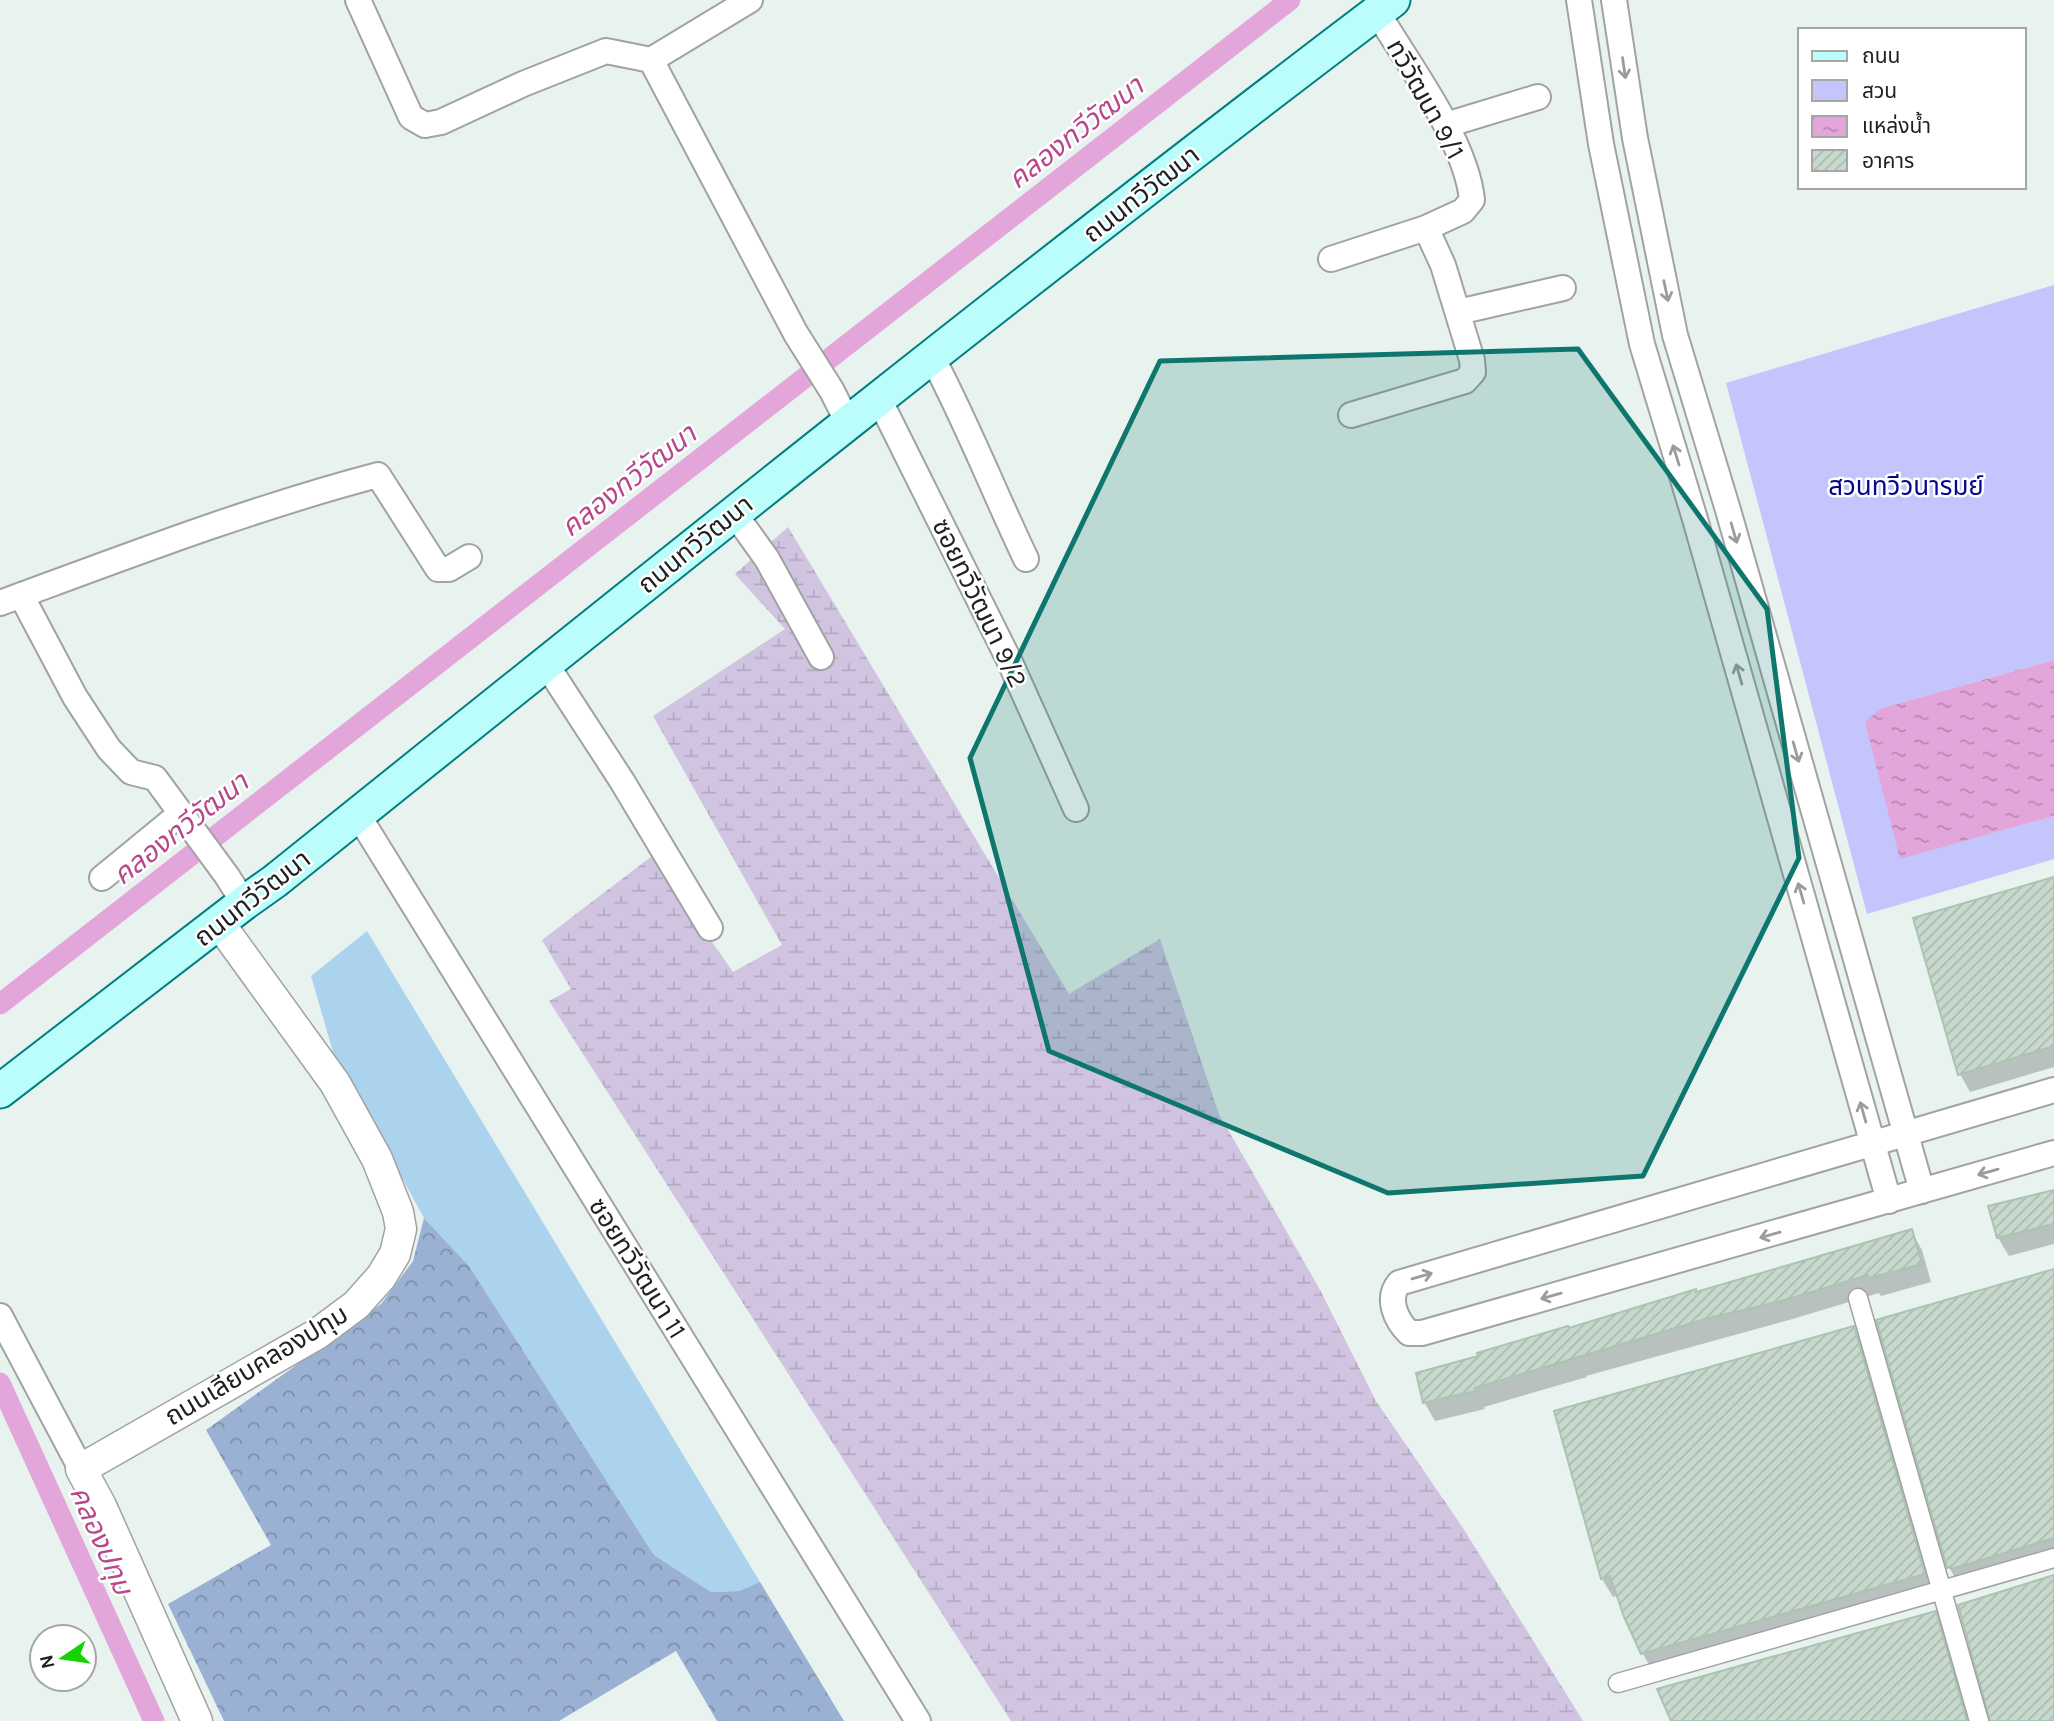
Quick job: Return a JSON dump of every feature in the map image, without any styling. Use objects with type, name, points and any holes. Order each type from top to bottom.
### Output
[{"type":"main road","name":"ถนนทวีวัฒนา","points":[[0,1091],[230,901],[275,881],[734,513],[1385,6]]},
{"type":"street","points":[[358,0],[411,117],[425,125],[440,122],[523,83],[606,51],[651,60],[750,0]]},
{"type":"street","points":[[1579,0],[1601,144],[1642,344],[1695,520],[1889,1201]]},
{"type":"street","points":[[1614,0],[1635,138],[1675,335],[1728,510],[1922,1191]]},
{"type":"street","name":"ทวีวัฒนา 9/1","points":[[1331,260],[1426,228],[1463,211],[1472,200],[1471,186],[1446,125],[1385,6]]},
{"type":"street","points":[[651,60],[796,334],[849,423]]},
{"type":"street","points":[[1446,125],[1538,97]]},
{"type":"street","points":[[1351,415],[1465,381],[1473,372],[1472,360],[1443,265],[1426,228]]},
{"type":"street","points":[[1458,312],[1563,288]]},
{"type":"street","points":[[932,357],[964,419],[986,476],[1026,559]]},
{"type":"street","name":"ซอยทวีวัฒนา 9/2","points":[[879,399],[1009,660],[1076,809]]},
{"type":"street","points":[[230,901],[180,814],[155,778],[131,772],[109,749],[59,667],[10,599],[258,510],[312,492],[378,475],[438,569],[449,569],[469,557]]},
{"type":"street","points":[[734,513],[767,559],[821,657]]},
{"type":"street","points":[[546,664],[622,781],[710,928]]},
{"type":"street","points":[[102,878],[180,814]]},
{"type":"street","name":"ซอยทวีวัฒนา 11","points":[[358,814],[918,1721]]},
{"type":"street","name":"ถนนเลียบคลองปทุม","points":[[82,1469],[317,1334],[356,1305],[381,1277],[395,1254],[401,1230],[398,1212],[377,1159],[230,901]]},
{"type":"street","points":[[2054,1090],[1399,1283],[1393,1290],[1392,1302],[1400,1324],[1409,1333],[1422,1333],[2054,1153]]},
{"type":"street","points":[[1858,1297],[1979,1721]]},
{"type":"street","points":[[0,1316],[101,1506],[197,1721]]},
{"type":"street","points":[[1618,1684],[2054,1558]]},
{"type":"highlighted area","points":[[1578,349],[1767,609],[1799,858],[1643,1176],[1388,1193],[1049,1051],[970,758],[1160,361]]},
{"type":"shaded area","points":[[367,931],[760,1582],[739,1591],[711,1592],[654,1555],[469,1266],[424,1218],[333,1052],[311,976]]},
{"type":"green space","name":"สวนทวีวนารมย์","points":[[2054,285],[2054,660],[1882,708],[1900,858],[2054,816],[2054,859],[1867,914],[1726,383]]},
{"type":"green space","points":[[788,527],[1069,994],[1160,939],[1219,1114],[1319,1288],[1376,1401],[1463,1528],[1583,1721],[1011,1721],[549,1001],[571,989],[542,940],[652,856],[733,972],[782,945],[653,716],[785,629],[735,574]]},
{"type":"green space","points":[[424,1218],[469,1266],[654,1555],[711,1592],[739,1591],[760,1582],[844,1721],[717,1721],[676,1651],[559,1721],[224,1721],[168,1604],[271,1545],[206,1430],[381,1304],[413,1261]]},
{"type":"water","points":[[2054,660],[2054,816],[1900,859],[1865,722],[1882,708]]},
{"type":"building","points":[[2054,877],[2054,1046],[1958,1075],[1913,918]]},
{"type":"building","points":[[2054,1190],[2054,1224],[1997,1238],[1988,1206]]},
{"type":"building","points":[[1912,1229],[1922,1264],[1869,1278],[1868,1275],[1785,1300],[1709,1318],[1475,1388],[1475,1391],[1423,1403],[1416,1373],[1568,1326],[1569,1328],[1696,1289],[1696,1292]]},
{"type":"building","points":[[2054,1269],[2054,1538],[1947,1568],[1876,1320]]},
{"type":"building","points":[[1854,1326],[1925,1574],[1641,1654],[1624,1617],[1610,1576],[1601,1579],[1554,1411]]},
{"type":"building","points":[[2054,1575],[2054,1721],[1990,1721],[1958,1605]]},
{"type":"building","points":[[1936,1611],[1967,1721],[1671,1721],[1657,1689]]},
{"type":"waterway","name":"คลองทวีวัฒนา","points":[[0,1004],[1290,0]]},
{"type":"waterway","name":"คลองปทุม","points":[[0,1383],[154,1721]]}]
